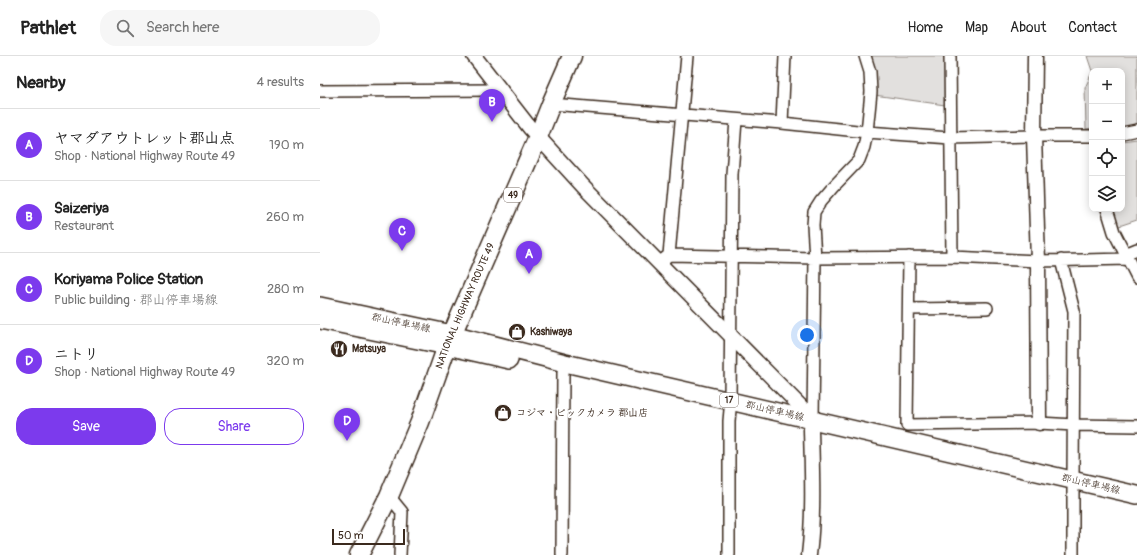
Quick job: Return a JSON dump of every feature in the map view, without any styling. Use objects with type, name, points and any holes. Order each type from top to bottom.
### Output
[{"type":"highway","name":"NATIONAL HIGHWAY ROUTE 49","points":[[359,555],[389,496],[420,422],[450,340],[572,56]]},
{"type":"main road","name":"郡山停車場線","points":[[321,319],[450,340],[564,368],[1073,484],[1137,494]]},
{"type":"main road","name":"郡山停車場線","points":[[1073,484],[1137,504]]},
{"type":"street","points":[[474,56],[538,137],[584,186],[664,259],[730,335],[812,424]]},
{"type":"street","points":[[664,259],[682,116],[687,56]]},
{"type":"street","points":[[782,123],[785,56]]},
{"type":"street","points":[[808,555],[812,509],[815,258],[813,225],[814,212],[821,201],[859,160],[864,147],[871,92],[870,72],[865,56]]},
{"type":"street","points":[[950,56],[952,257]]},
{"type":"street","points":[[1034,56],[1034,136],[1038,261],[1039,423]]},
{"type":"street","points":[[320,91],[500,90]]},
{"type":"street","points":[[551,104],[950,138],[1089,136]]},
{"type":"street","points":[[729,555],[732,174],[736,120]]},
{"type":"street","points":[[1125,132],[1137,130]]},
{"type":"street","points":[[1108,212],[1114,232],[1137,277]]},
{"type":"street","points":[[664,259],[731,256],[815,258],[952,257],[1038,261],[1127,257],[1137,249]]},
{"type":"street","points":[[909,257],[907,425],[1039,423],[1137,426]]},
{"type":"street","points":[[1060,260],[1074,311],[1073,555]]},
{"type":"street","points":[[909,308],[987,308]]},
{"type":"street","points":[[562,555],[564,368]]},
{"type":"street","points":[[389,496],[402,512],[400,555]]},
{"type":"shaded area","points":[[868,56],[945,56],[945,105],[874,95]]},
{"type":"shaded area","points":[[1087,56],[1137,56],[1137,125],[1125,127],[1125,68],[1091,68]]},
{"type":"shaded area","points":[[1089,79],[1089,128],[1086,129],[1085,88]]},
{"type":"shaded area","points":[[1137,139],[1137,220],[1116,227],[1112,212],[1125,212],[1125,141]]},
{"type":"place","name":"Saizeriya","points":[[492,122]]},
{"type":"place","name":"Koriyama Police Station","points":[[402,251]]},
{"type":"place","name":"ヤマダアウトレット郡山点","points":[[529,274]]},
{"type":"place","name":"Kashiwaya","points":[[517,332]]},
{"type":"place","name":"Matsuya","points":[[339,349]]},
{"type":"place","name":"コジマ・ビックカメラ 郡山店","points":[[503,413]]},
{"type":"place","name":"ニトリ","points":[[347,441]]}]
